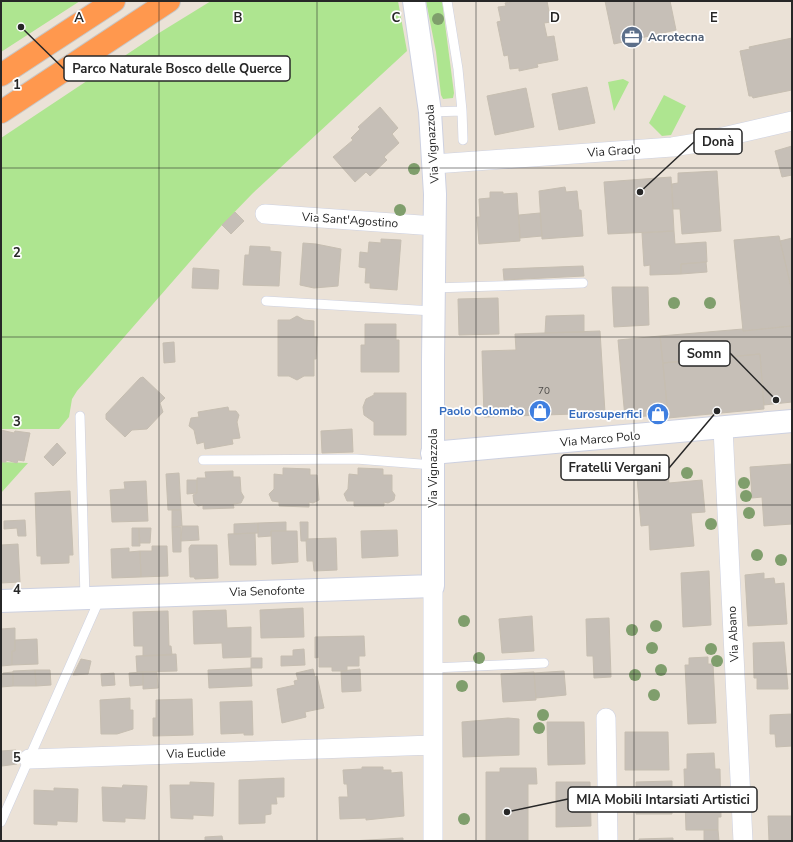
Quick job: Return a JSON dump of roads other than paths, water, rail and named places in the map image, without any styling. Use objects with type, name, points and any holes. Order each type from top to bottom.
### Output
[{"type":"highway","points":[[1,75],[114,1]]},
{"type":"highway","points":[[1,112],[169,1]]},
{"type":"street","name":"Via Vignazzola","points":[[414,1],[430,112],[434,164],[433,841]]},
{"type":"street","name":"Via Grado","points":[[434,164],[672,147],[697,143],[792,121]]},
{"type":"street","name":"Via Sant'Agostino","points":[[265,214],[435,226]]},
{"type":"street","name":"Via Marco Polo","points":[[433,459],[792,421]]},
{"type":"street","name":"Via Abano","points":[[723,428],[743,841]]},
{"type":"street","name":"Via Senofonte","points":[[1,601],[433,586]]},
{"type":"street","points":[[606,718],[608,841]]},
{"type":"street","name":"Via Euclide","points":[[29,759],[433,745]]},
{"type":"lane","points":[[447,1],[458,69],[463,140]]},
{"type":"lane","points":[[430,112],[462,111]]},
{"type":"lane","points":[[434,288],[583,283]]},
{"type":"lane","points":[[266,301],[433,311]]},
{"type":"lane","points":[[1,822],[29,759],[93,597],[80,416]]},
{"type":"lane","points":[[203,460],[433,459]]},
{"type":"lane","points":[[433,668],[544,663]]},
{"type":"place","name":"Parco Naturale Bosco delle Querce","points":[[21,27]]},
{"type":"place","name":"Acrotecna","points":[[632,37]]},
{"type":"place","name":"Donà","points":[[640,192]]},
{"type":"place","name":"Somn","points":[[776,400]]},
{"type":"place","name":"Paolo Colombo","points":[[540,411]]},
{"type":"place","name":"Fratelli Vergani","points":[[717,411]]},
{"type":"place","name":"Eurosuperfici","points":[[658,414]]},
{"type":"place","name":"MIA Mobili Intarsiati Artistici","points":[[507,812]]}]
